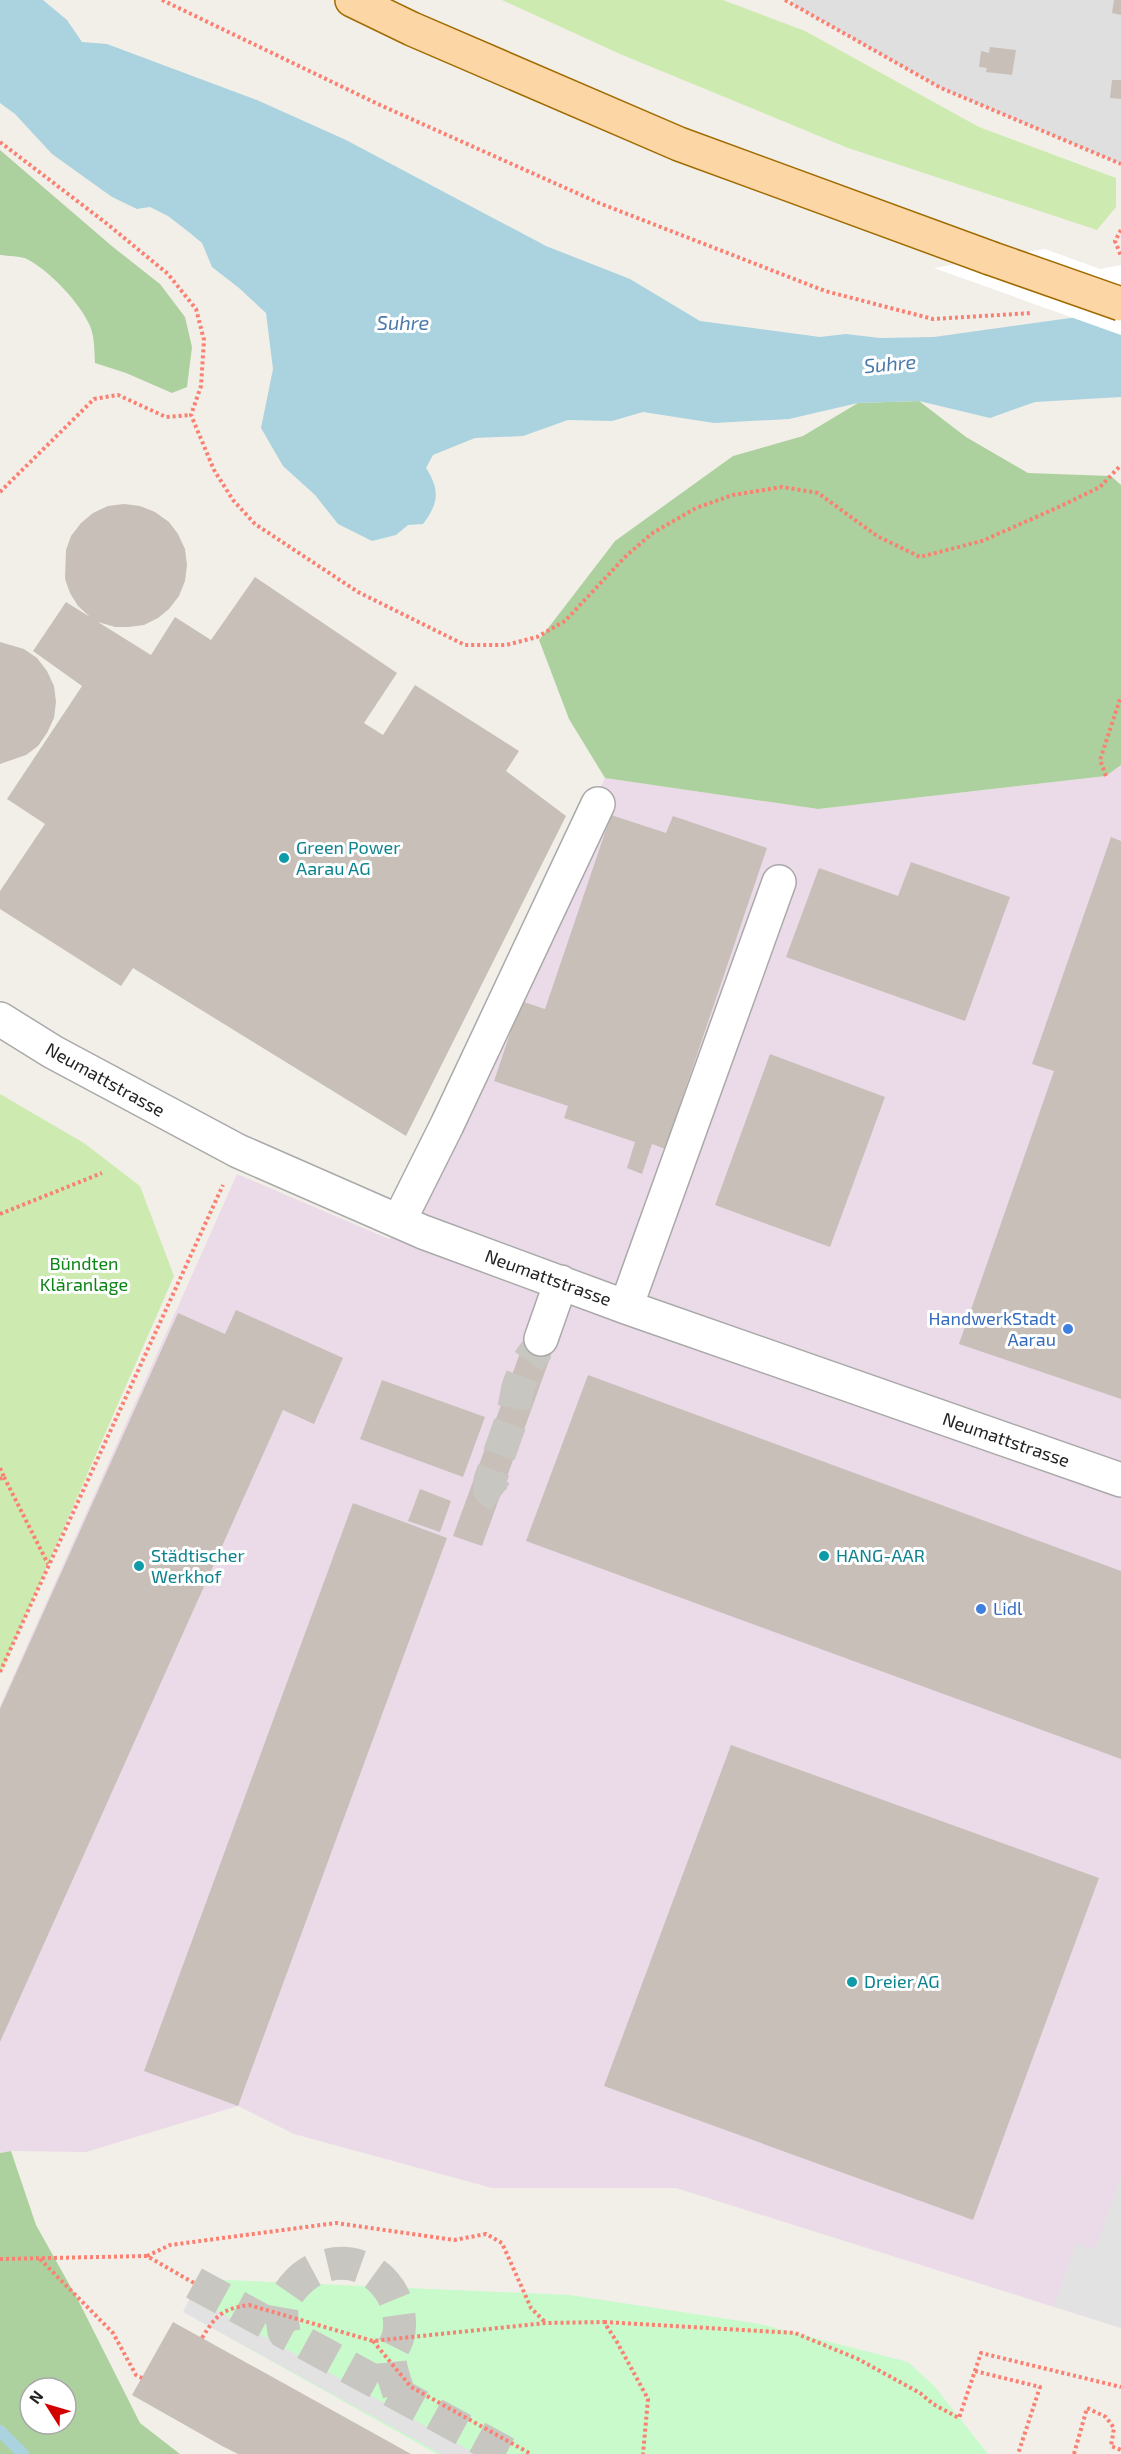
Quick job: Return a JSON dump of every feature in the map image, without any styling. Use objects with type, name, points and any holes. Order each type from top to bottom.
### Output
[{"type":"main road","points":[[352,0],[412,29],[679,144],[1121,304]]},
{"type":"street","points":[[399,1221],[447,1125],[598,804]]},
{"type":"street","points":[[626,1306],[779,882]]},
{"type":"street","name":"Neumattstrasse","points":[[0,1019],[53,1052],[238,1151],[399,1221],[626,1306],[1121,1480]]},
{"type":"street","points":[[541,1339],[561,1282]]},
{"type":"path","points":[[162,0],[380,105],[599,203],[825,291],[933,319],[1042,312]]},
{"type":"path","points":[[785,0],[941,88],[1121,164]]},
{"type":"path","points":[[0,142],[168,274],[196,309],[204,340],[201,386],[191,415],[214,470],[233,500],[255,524],[357,592],[465,645],[506,645],[537,637],[565,621],[624,558],[651,534],[696,507],[733,495],[782,487],[818,493],[877,536],[920,557],[982,541],[1061,506],[1100,487],[1121,465]]},
{"type":"path","points":[[1121,230],[1115,242],[1121,256]]},
{"type":"path","points":[[0,492],[94,399],[118,395],[166,417],[191,415]]},
{"type":"path","points":[[1106,776],[1100,760],[1121,696]]},
{"type":"path","points":[[0,1672],[238,1151]]},
{"type":"path","points":[[0,1214],[102,1173]]},
{"type":"path","points":[[0,1468],[2,1478],[48,1564]]},
{"type":"path","points":[[0,2259],[147,2256],[170,2245],[336,2223],[454,2240],[486,2234],[502,2243],[531,2308],[546,2323]]},
{"type":"path","points":[[147,2256],[194,2283]]},
{"type":"path","points":[[39,2258],[113,2333],[136,2375],[142,2378]]},
{"type":"path","points":[[202,2338],[212,2322],[228,2308],[249,2305],[374,2341],[546,2323],[604,2322],[795,2333],[858,2359],[920,2393],[933,2404],[959,2418],[981,2353],[1121,2387]]},
{"type":"path","points":[[604,2322],[648,2399],[643,2454]]},
{"type":"path","points":[[374,2341],[411,2387],[531,2454]]},
{"type":"path","points":[[975,2371],[1040,2387],[1018,2454]]},
{"type":"path","points":[[1074,2454],[1088,2408],[1106,2417],[1114,2428],[1111,2446],[1121,2450]]},
{"type":"shaded area","points":[[793,0],[1121,0],[1121,164],[941,88],[794,5]]},
{"type":"shaded area","points":[[1121,765],[1121,2328],[676,2188],[492,2188],[294,2134],[238,2106],[86,2152],[11,2151],[0,2153],[0,1706],[237,1174],[389,1239],[605,778],[818,809],[1106,776]]},
{"type":"shaded area","points":[[1121,2177],[1121,2328],[1054,2306],[1076,2243],[1095,2249]]},
{"type":"shaded area","points":[[191,2296],[476,2454],[441,2454],[183,2312]]},
{"type":"green space","points":[[502,0],[723,0],[805,31],[979,127],[1116,178],[1116,207],[1097,230],[848,148],[620,54]]},
{"type":"green space","points":[[0,150],[113,247],[160,284],[185,317],[192,347],[187,387],[172,393],[126,373],[95,363],[94,340],[90,326],[72,298],[36,264],[27,259],[0,255]]},
{"type":"green space","points":[[919,401],[966,437],[1028,473],[1111,476],[1121,485],[1121,765],[1106,776],[818,809],[605,778],[569,719],[539,640],[615,541],[733,456],[803,436],[858,403]]},
{"type":"green space","name":"Bündten Kläranlage","points":[[0,1094],[84,1143],[140,1186],[174,1276],[0,1674]]},
{"type":"green space","points":[[11,2151],[36,2225],[78,2300],[140,2423],[180,2454],[0,2454],[0,2153]]},
{"type":"green space","points":[[203,2279],[570,2295],[760,2324],[908,2362],[935,2387],[988,2454],[437,2454],[184,2312]]},
{"type":"water","name":"Suhre","points":[[0,0],[43,0],[67,20],[82,42],[107,44],[257,100],[346,140],[546,246],[630,279],[700,321],[820,337],[846,334],[880,338],[934,337],[1121,311],[1121,397],[1035,402],[990,418],[919,401],[858,403],[789,419],[714,423],[643,412],[612,421],[568,420],[523,436],[475,438],[433,455],[426,468],[434,483],[435,503],[423,524],[408,525],[396,535],[372,541],[338,524],[315,495],[283,466],[261,428],[273,369],[266,313],[212,267],[202,243],[190,233],[168,216],[150,207],[137,209],[112,197],[52,154],[15,114],[0,103]]},
{"type":"pier","points":[[1045,249],[1100,269],[1121,265],[1121,335],[934,268]]},
{"type":"building","points":[[1114,0],[1121,0],[1121,15],[1112,13]]},
{"type":"building","points":[[990,47],[1016,50],[1012,75],[986,72],[987,68],[979,67],[981,51],[989,53]]},
{"type":"building","points":[[1112,80],[1121,80],[1121,99],[1110,98]]},
{"type":"building","name":"Green Power Aarau AG","points":[[124,504],[140,506],[155,512],[169,522],[185,549],[187,565],[185,581],[179,596],[169,609],[144,625],[115,627],[98,622],[151,655],[175,617],[211,640],[255,577],[397,673],[364,723],[383,735],[415,685],[519,751],[506,771],[566,816],[406,1136],[133,968],[121,986],[0,909],[0,891],[45,824],[7,799],[82,686],[33,651],[66,602],[90,617],[78,606],[70,593],[65,579],[66,550],[71,536],[93,513],[108,506]]},
{"type":"building","points":[[0,642],[24,649],[37,658],[47,671],[54,686],[56,702],[54,718],[38,746],[26,755],[0,764]]},
{"type":"building","points":[[611,815],[666,833],[673,816],[767,848],[665,1149],[652,1144],[642,1174],[627,1168],[635,1142],[564,1118],[568,1106],[494,1081],[521,1001],[545,1009]]},
{"type":"building","points":[[1111,837],[1121,841],[1121,1399],[959,1344],[1054,1071],[1032,1064]]},
{"type":"building","points":[[911,862],[1010,897],[965,1021],[786,957],[819,868],[898,896]]},
{"type":"building","points":[[770,1054],[885,1097],[830,1247],[715,1205]]},
{"type":"building","name":"Städtischer Werkhof","points":[[236,1310],[343,1358],[314,1424],[283,1410],[0,2042],[0,1709],[178,1313],[225,1334]]},
{"type":"building","points":[[527,1334],[555,1344],[482,1546],[453,1536]]},
{"type":"building","name":"HANG-AAR","points":[[588,1375],[1121,1571],[1121,1759],[526,1541]]},
{"type":"building","points":[[382,1380],[485,1417],[463,1477],[360,1439]]},
{"type":"building","points":[[420,1489],[451,1501],[440,1532],[408,1521]]},
{"type":"building","points":[[353,1503],[447,1538],[238,2106],[144,2071]]},
{"type":"building","name":"Dreier AG","points":[[731,1745],[1099,1878],[973,2220],[604,2086]]},
{"type":"building","points":[[173,2322],[411,2454],[238,2454],[222,2446],[132,2395]]},
{"type":"waterway","points":[[0,2431],[23,2454]]},
{"type":"tunnel","points":[[500,1497],[490,1490],[490,1480],[512,1418],[518,1387],[527,1363],[538,1348]]},
{"type":"tunnel","points":[[399,2394],[390,2358],[398,2337],[399,2318],[395,2299],[389,2289],[379,2278],[356,2265],[343,2263],[330,2265],[305,2275],[284,2302],[282,2309],[284,2332],[508,2454]]},
{"type":"tunnel","points":[[194,2283],[284,2332]]},
{"type":"place","name":"Green Power Aarau AG","points":[[284,858]]},
{"type":"place","name":"HandwerkStadt Aarau","points":[[1068,1329]]},
{"type":"place","name":"HANG-AAR","points":[[824,1556]]},
{"type":"place","name":"Städtischer Werkhof","points":[[139,1566]]},
{"type":"place","name":"Lidl","points":[[981,1609]]},
{"type":"place","name":"Dreier AG","points":[[852,1982]]}]
